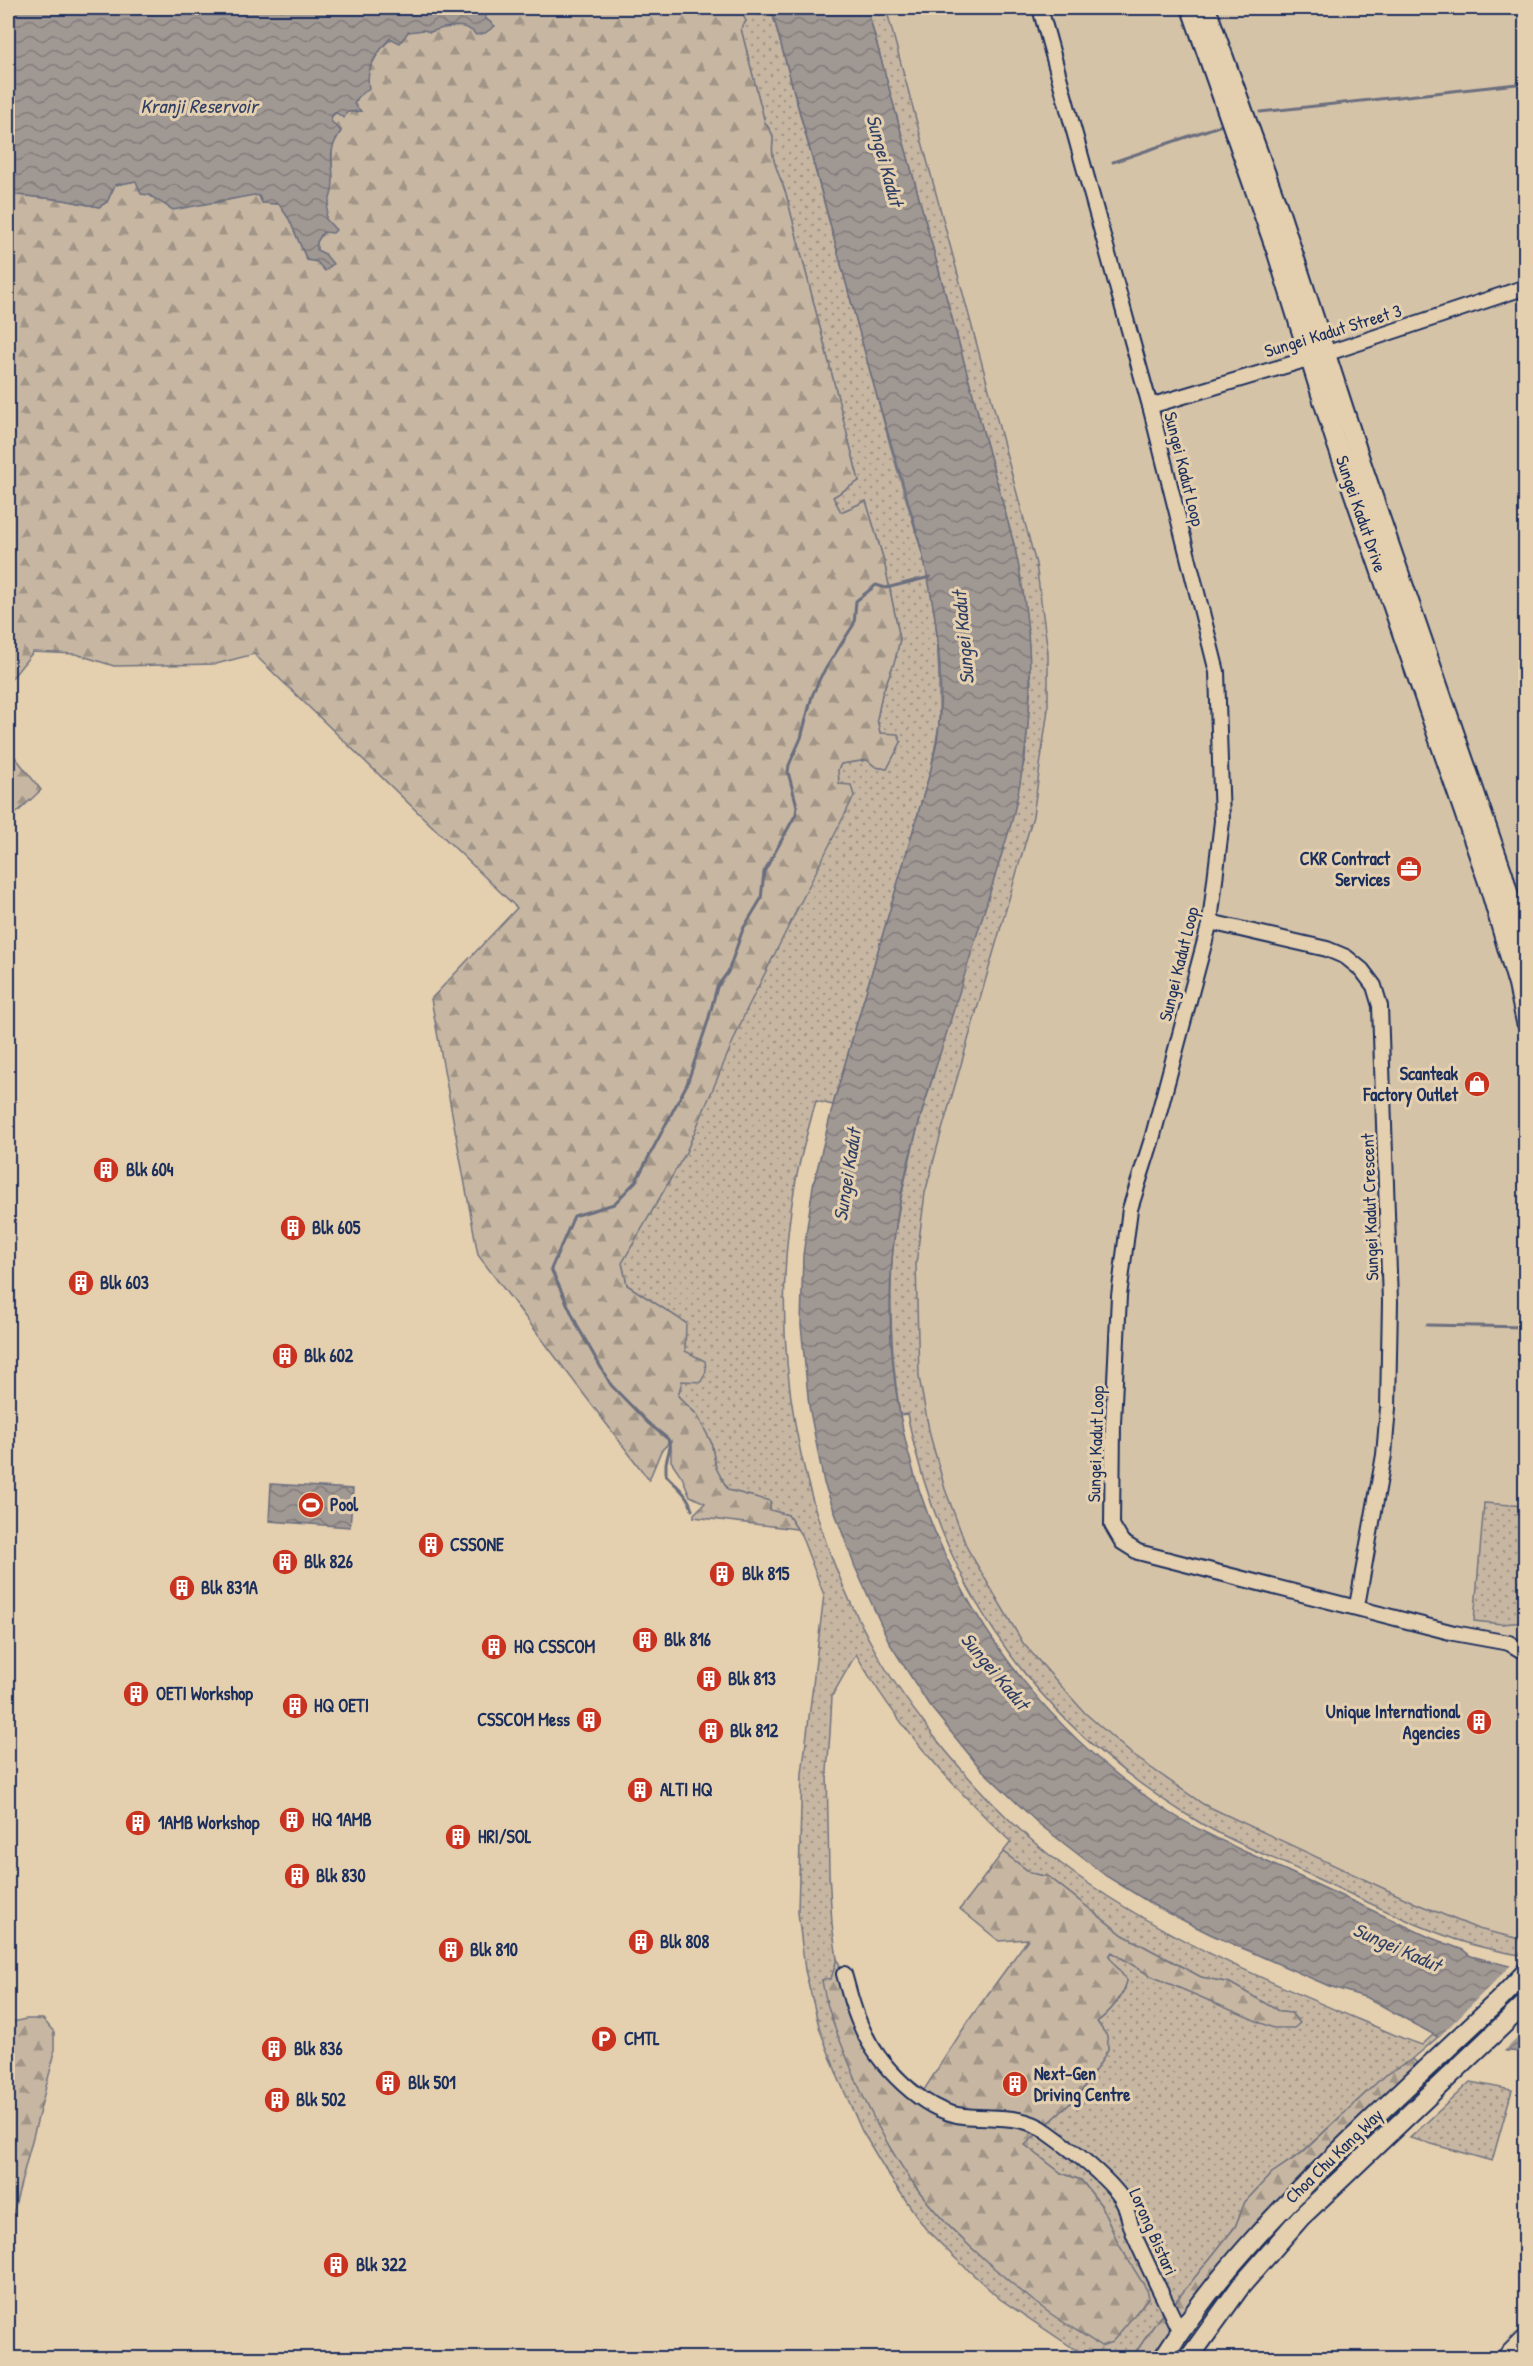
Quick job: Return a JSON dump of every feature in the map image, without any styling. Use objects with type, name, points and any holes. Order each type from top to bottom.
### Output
[{"type":"main road","name":"Sungei Kadut Drive","points":[[1191,8],[1277,253],[1318,357],[1503,874],[1526,956]]},
{"type":"main road","name":"Sungei Kadut Drive","points":[[1206,8],[1280,213],[1368,536],[1488,882],[1518,985],[1526,1022]]},
{"type":"main road","name":"Choa Chu Kang Way","points":[[1163,2358],[1180,2332],[1249,2243],[1325,2165],[1526,1972]]},
{"type":"main road","name":"Choa Chu Kang Way","points":[[1189,2358],[1234,2295],[1269,2253],[1362,2158],[1526,2003]]},
{"type":"main road","points":[[1325,2165],[1347,2155],[1354,2154],[1362,2158]]},
{"type":"street","name":"Sungei Kadut Loop","points":[[1040,8],[1150,406],[1217,672],[1222,821],[1210,922],[1153,1134],[1130,1209],[1119,1296],[1113,1423],[1112,1525],[1122,1542],[1138,1552],[1357,1606],[1454,1633],[1509,1643],[1526,1640]]},
{"type":"street","name":"Sungei Kadut Street 3","points":[[1150,406],[1318,357],[1526,288]]},
{"type":"street","name":"Sungei Kadut Crescent","points":[[1210,922],[1327,949],[1346,957],[1362,970],[1374,986],[1380,1005],[1383,1036],[1390,1302],[1388,1407],[1384,1455],[1357,1606]]},
{"type":"street","name":"Sungei Kadut Loop","points":[[1509,1643],[1519,1649],[1526,1649]]},
{"type":"street","name":"Lorong Bistari","points":[[844,1974],[861,2026],[874,2050],[903,2084],[932,2106],[946,2112],[962,2116],[1008,2119],[1030,2123],[1045,2130],[1116,2191],[1125,2204],[1134,2234],[1180,2332]]},
{"type":"street","points":[[1503,2358],[1526,2336]]},
{"type":"street","points":[[1513,2358],[1526,2346]]},
{"type":"shaded area","points":[[886,8],[1525,8],[1525,1940],[1478,1929],[1415,1903],[1203,1804],[1134,1756],[1085,1713],[1023,1643],[967,1548],[945,1489],[930,1435],[919,1377],[916,1264],[925,1193],[1033,816],[1048,709],[1048,652],[1036,564]]},
{"type":"green space","points":[[489,8],[739,8],[746,21],[741,29],[765,123],[773,137],[774,161],[786,194],[859,481],[833,497],[841,512],[866,501],[884,561],[900,639],[882,694],[877,719],[880,733],[898,734],[901,742],[887,769],[876,767],[867,760],[841,764],[838,770],[839,784],[851,785],[854,796],[746,1011],[686,1152],[622,1263],[627,1285],[686,1323],[685,1351],[705,1361],[706,1371],[701,1382],[682,1381],[678,1396],[697,1415],[711,1442],[716,1468],[728,1490],[770,1501],[770,1510],[788,1515],[797,1529],[694,1517],[694,1514],[705,1503],[690,1496],[682,1477],[671,1461],[671,1441],[661,1451],[649,1480],[478,1255],[431,999],[517,908],[254,654],[216,664],[114,666],[76,654],[33,652],[8,683],[8,194],[64,200],[99,207],[107,202],[115,185],[136,181],[141,190],[215,203],[254,194],[259,196],[263,203],[279,204],[289,219],[307,260],[325,254],[316,250],[317,242],[323,232],[326,207],[332,190],[332,146],[341,131],[330,121],[334,114],[360,111],[354,104],[374,59],[389,41],[412,31],[430,32],[462,26],[471,29],[491,23],[485,18]]},
{"type":"green space","points":[[739,8],[771,8],[891,448],[928,573],[936,624],[939,674],[939,725],[931,769],[833,1105],[816,1101],[797,1174],[787,1245],[784,1306],[787,1366],[796,1427],[809,1486],[827,1544],[850,1600],[892,1679],[945,1750],[971,1780],[999,1810],[1044,1851],[1099,1891],[1140,1916],[1225,1961],[1402,2038],[1422,2045],[1434,2034],[1438,2037],[1409,2062],[1385,2075],[1301,2153],[1272,2173],[1245,2202],[1235,2227],[1176,2301],[1159,2318],[1132,2358],[1088,2358],[1000,2299],[925,2228],[889,2176],[862,2131],[820,2030],[805,1970],[798,1912],[802,1774],[824,1595],[801,1535],[788,1515],[770,1510],[770,1501],[728,1490],[716,1468],[711,1442],[697,1415],[678,1396],[682,1381],[685,1323],[627,1285],[622,1263],[686,1152],[839,784],[838,770],[841,764],[867,760],[876,767],[887,769],[901,742],[880,733],[877,719],[882,694],[900,639],[884,561],[866,501],[841,512],[833,497],[859,481],[786,194],[774,161],[773,137],[765,123],[741,29],[746,21]],"holes":[[[856,1654],[889,1706],[927,1754],[1011,1842],[1003,1852],[1031,1873],[1049,1877],[1123,1935],[1201,1977],[1230,1983],[1280,2012],[1291,2013],[1273,2027],[1149,1975],[1112,1952],[1109,1957],[1127,1981],[1115,2004],[1097,2022],[1107,2036],[1108,2049],[1078,2096],[1025,2145],[1061,2173],[1081,2180],[1100,2204],[1119,2245],[991,2265],[965,2242],[927,2201],[888,2143],[857,2080],[822,1980],[831,1980],[837,1959],[829,1873],[827,1771],[832,1696]]]},
{"type":"green space","points":[[867,8],[886,8],[1036,564],[1048,652],[1048,709],[1033,816],[925,1193],[916,1264],[919,1377],[930,1435],[945,1489],[967,1548],[1023,1643],[1085,1713],[1134,1756],[1203,1804],[1415,1903],[1478,1929],[1525,1940],[1525,1947],[1519,1955],[1474,1945],[1432,1931],[1230,1839],[1202,1824],[1145,1787],[1094,1746],[1048,1701],[1008,1652],[974,1599],[946,1542],[924,1480],[907,1414],[900,1415],[891,1318],[893,1244],[898,1212],[916,1134],[1025,759],[1031,681],[1015,548]]},
{"type":"green space","points":[[8,748],[41,790],[8,821]]},
{"type":"green space","points":[[1484,1503],[1525,1506],[1525,1622],[1502,1624],[1474,1621]]},
{"type":"green space","points":[[1003,1852],[1031,1873],[1049,1877],[1123,1935],[1201,1977],[1230,1983],[1280,2012],[1291,2013],[1300,2023],[1294,2028],[1273,2028],[1149,1975],[1112,1952],[1109,1956],[1127,1981],[1115,2004],[1097,2022],[1107,2036],[1108,2049],[1078,2096],[1025,2145],[1061,2173],[1081,2180],[1100,2204],[1119,2245],[1147,2290],[1149,2297],[1112,2342],[1101,2346],[1044,2309],[1003,2276],[934,2210],[890,2148],[866,2103],[829,2010],[822,1980],[831,1979],[837,1959],[860,2013],[888,2061],[924,2090],[969,2020],[1028,1939],[999,1941],[960,1909]]},
{"type":"green space","points":[[26,2019],[43,2019],[54,2032],[54,2056],[8,2233],[8,2023]]},
{"type":"green space","points":[[1413,2059],[1416,2062],[1415,2070],[1156,2358],[1132,2358],[1159,2318],[1176,2301],[1235,2227],[1245,2202],[1272,2173],[1302,2153],[1385,2075]]},
{"type":"green space","points":[[1470,2082],[1512,2090],[1492,2161],[1410,2138]]},
{"type":"water","name":"Kranji Reservoir","points":[[8,8],[489,8],[485,18],[495,26],[485,33],[476,35],[466,28],[454,26],[430,32],[424,30],[408,32],[400,43],[390,38],[370,68],[369,89],[359,96],[354,104],[361,111],[347,112],[344,118],[335,112],[332,116],[331,121],[341,131],[333,148],[333,182],[326,215],[326,219],[336,230],[333,233],[323,232],[317,242],[317,250],[325,254],[333,264],[325,271],[317,262],[307,260],[289,219],[279,204],[262,203],[259,196],[173,210],[149,195],[141,194],[136,181],[115,185],[107,202],[99,207],[64,200],[8,194]]},
{"type":"water","name":"Sungei Kadut","points":[[771,8],[867,8],[1015,548],[1027,618],[1029,718],[1020,785],[1012,821],[911,1151],[902,1190],[891,1280],[893,1368],[909,1454],[937,1536],[976,1613],[1027,1685],[1088,1749],[1158,1805],[1216,1838],[1429,1937],[1463,1950],[1471,1956],[1525,1970],[1525,2052],[1507,2051],[1438,2037],[1368,1998],[1329,1986],[1210,1934],[1155,1906],[1106,1876],[1039,1824],[980,1768],[929,1705],[890,1644],[855,1567],[824,1483],[809,1406],[801,1325],[803,1255],[813,1186],[833,1105],[931,769],[938,731],[941,680],[937,636],[921,548],[871,375]]},
{"type":"water","name":"Pool","points":[[271,1484],[353,1489],[350,1527],[269,1521]]},
{"type":"pier","points":[[1512,1964],[1526,1967],[1525,2031],[1502,2053],[1437,2039]]},
{"type":"waterway","points":[[1260,112],[1526,83]]},
{"type":"waterway","points":[[1113,162],[1225,124]]},
{"type":"waterway","points":[[692,1510],[685,1495],[666,1475],[670,1447],[668,1439],[648,1423],[611,1385],[579,1329],[551,1269],[574,1216],[614,1204],[636,1181],[687,1084],[717,987],[728,972],[743,929],[761,899],[764,872],[796,814],[797,806],[788,772],[789,765],[801,738],[812,696],[821,676],[854,624],[856,601],[876,585],[886,588],[930,577]]},
{"type":"waterway","points":[[1427,1325],[1526,1327]]},
{"type":"place","name":"CKR Contract Services","points":[[1409,869]]},
{"type":"place","name":"Scanteak Factory Outlet","points":[[1477,1084]]},
{"type":"place","name":"Blk 604","points":[[106,1170]]},
{"type":"place","name":"Blk 605","points":[[293,1228]]},
{"type":"place","name":"Blk 603","points":[[81,1283]]},
{"type":"place","name":"Blk 602","points":[[285,1356]]},
{"type":"place","name":"Pool","points":[[311,1505]]},
{"type":"place","name":"CSSONE","points":[[431,1545]]},
{"type":"place","name":"Blk 826","points":[[285,1562]]},
{"type":"place","name":"Blk 815","points":[[722,1574]]},
{"type":"place","name":"Blk 831A","points":[[182,1588]]},
{"type":"place","name":"Blk 816","points":[[645,1640]]},
{"type":"place","name":"HQ CSSCOM","points":[[494,1647]]},
{"type":"place","name":"Blk 813","points":[[709,1679]]},
{"type":"place","name":"OETI Workshop","points":[[136,1694]]},
{"type":"place","name":"HQ OETI","points":[[295,1706]]},
{"type":"place","name":"CSSCOM Mess","points":[[589,1720]]},
{"type":"place","name":"Unique International Agencies","points":[[1479,1722]]},
{"type":"place","name":"Blk 812","points":[[711,1731]]},
{"type":"place","name":"ALTI HQ","points":[[640,1790]]},
{"type":"place","name":"HQ 1AMB","points":[[292,1820]]},
{"type":"place","name":"1AMB Workshop","points":[[138,1823]]},
{"type":"place","name":"HRI/SOL","points":[[458,1837]]},
{"type":"place","name":"Blk 830","points":[[297,1876]]},
{"type":"place","name":"Blk 808","points":[[641,1942]]},
{"type":"place","name":"Blk 810","points":[[451,1950]]},
{"type":"place","name":"CMTL","points":[[604,2039]]},
{"type":"place","name":"Blk 836","points":[[274,2049]]},
{"type":"place","name":"Blk 501","points":[[388,2083]]},
{"type":"place","name":"Next-Gen Driving Centre","points":[[1015,2084]]},
{"type":"place","name":"Blk 502","points":[[277,2100]]},
{"type":"place","name":"Blk 322","points":[[336,2265]]}]
